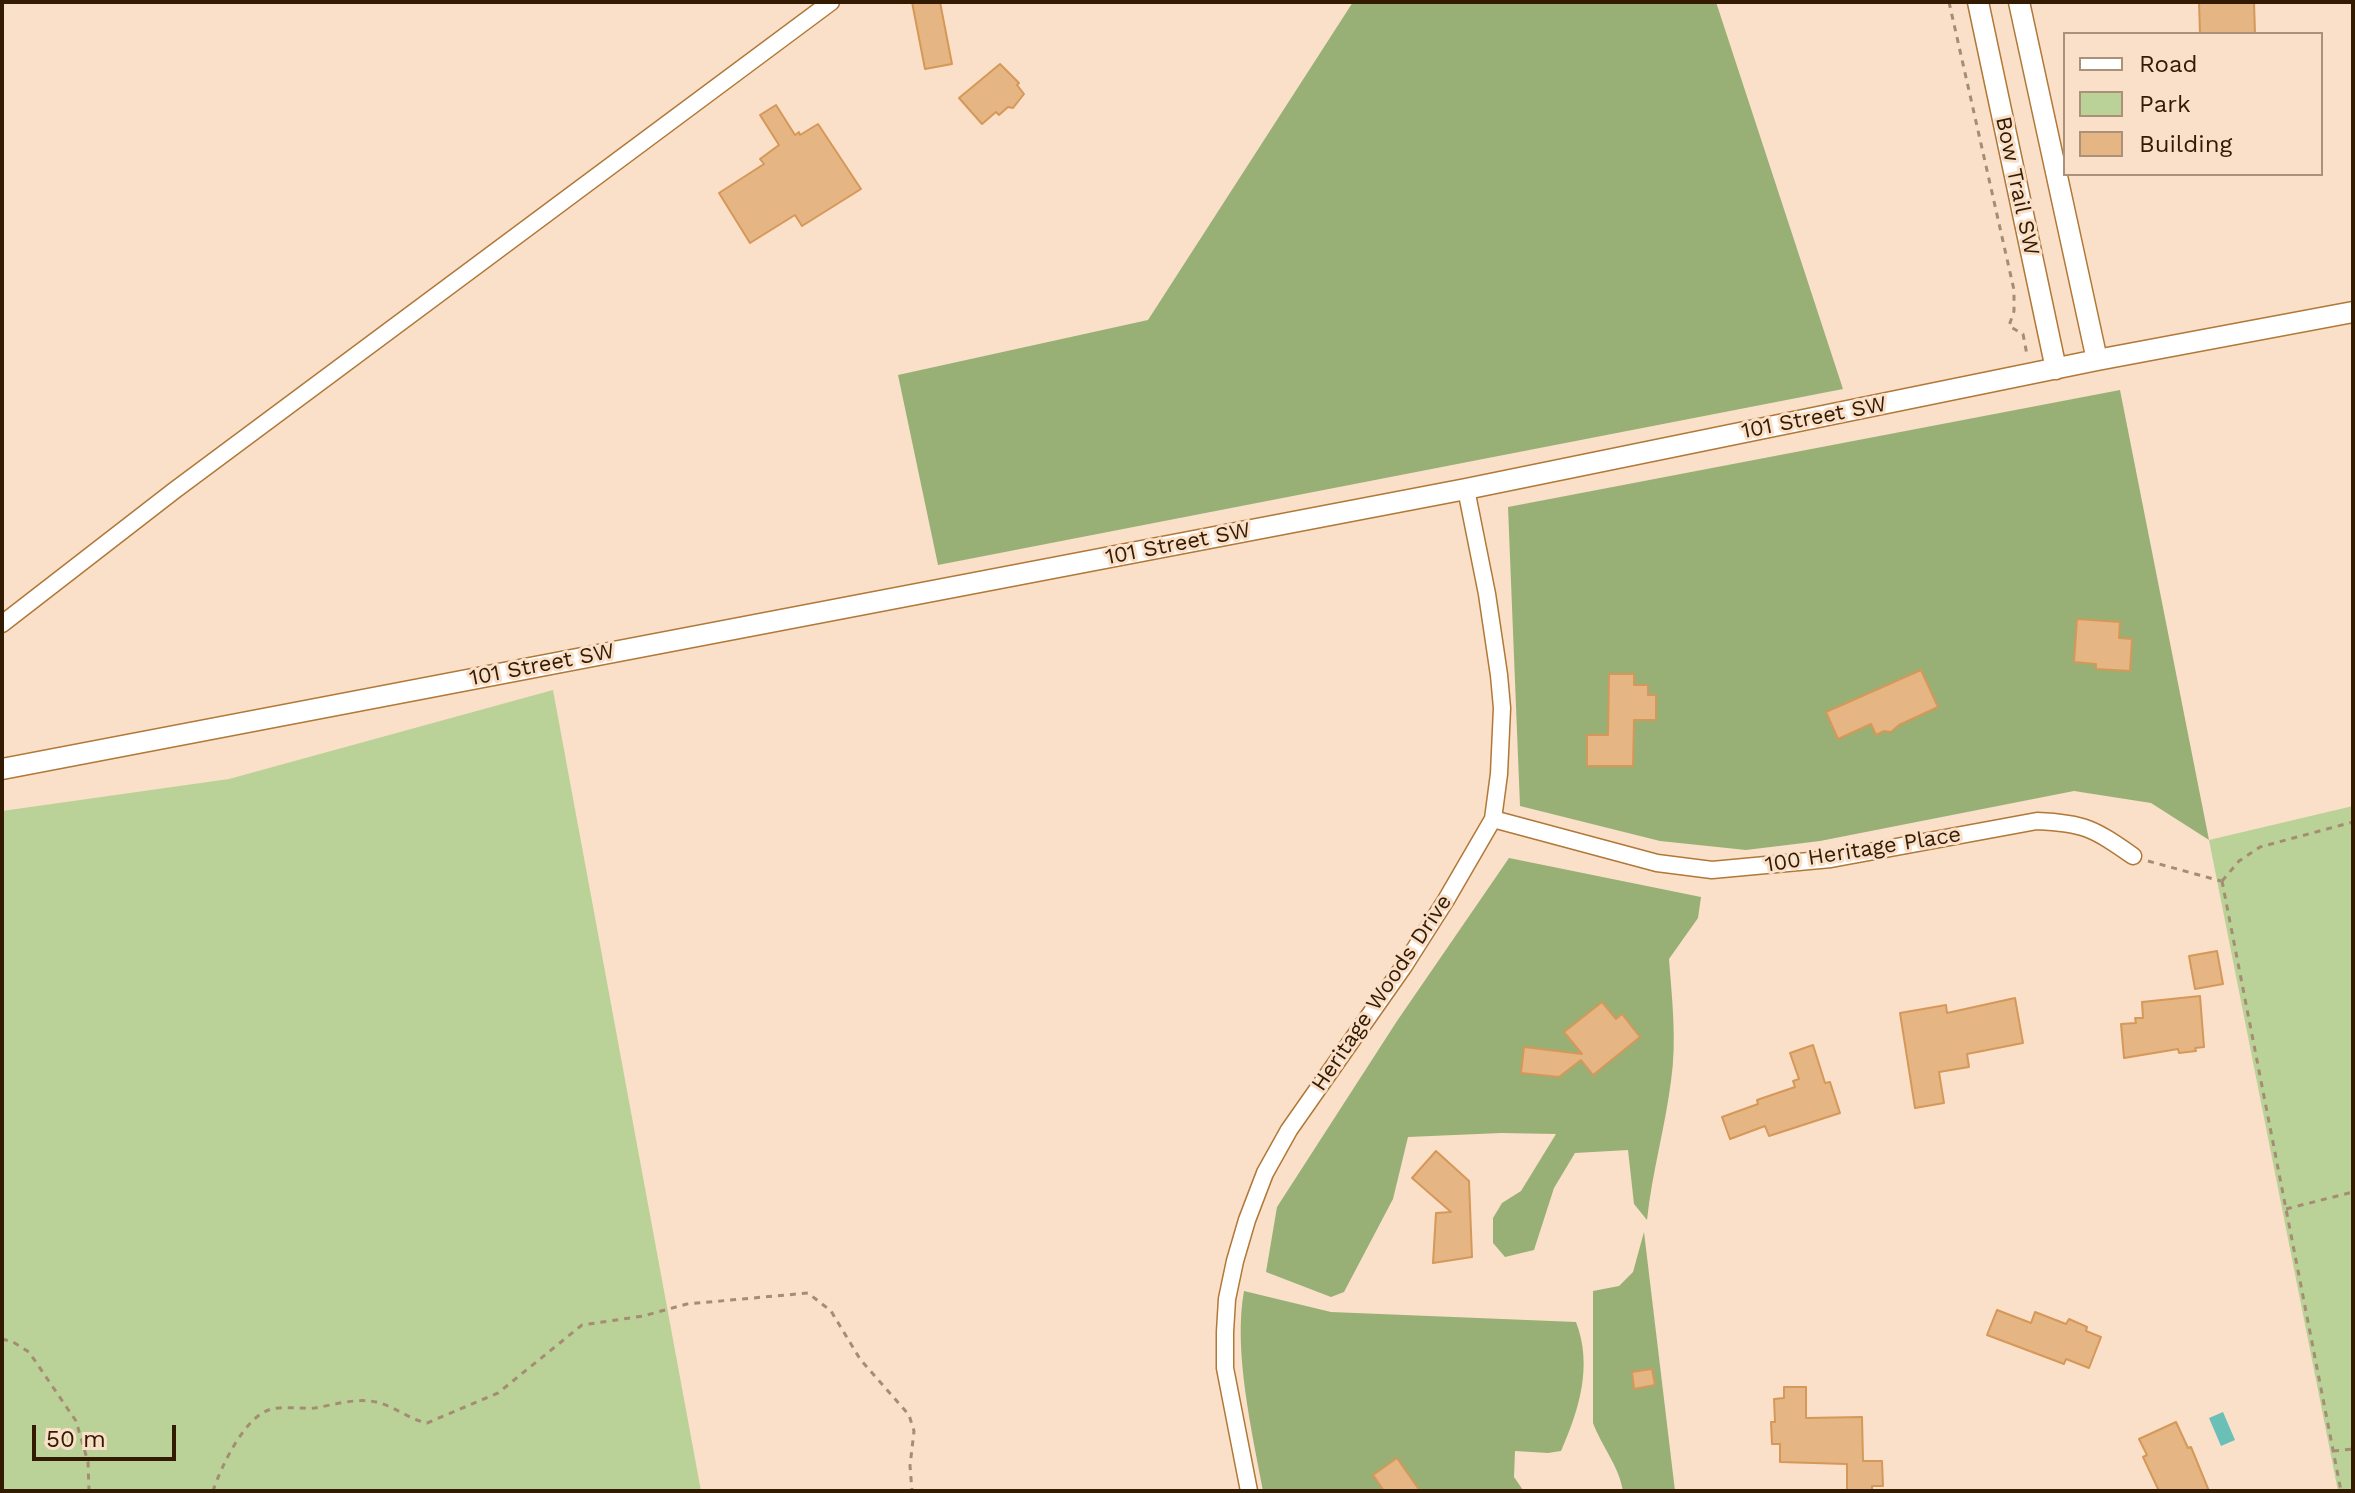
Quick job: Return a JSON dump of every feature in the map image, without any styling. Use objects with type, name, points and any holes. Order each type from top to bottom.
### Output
[{"type":"street","points":[[2,624],[175,490],[831,2]]},
{"type":"street","name":"Bow Trail SW","points":[[1978,2],[2056,369]]},
{"type":"street","name":"Bow Trail SW","points":[[2019,2],[2097,360]]},
{"type":"street","name":"101 Street SW","points":[[2,769],[1466,489],[2097,360],[2353,312]]},
{"type":"street","name":"Heritage Woods Drive","points":[[1249,1491],[1225,1368],[1227,1299],[1247,1220],[1265,1173],[1289,1130],[1404,966],[1493,819],[1499,774],[1501,697],[1487,594],[1466,489]]},
{"type":"street","name":"100 Heritage Place","points":[[1493,819],[1657,863],[1712,870],[1831,859],[2037,821],[2068,823],[2096,831],[2133,856]]},
{"type":"path","points":[[1949,2],[2014,290],[2014,311],[2009,326],[2023,334],[2032,374]]},
{"type":"path","points":[[2222,881],[2239,861],[2260,847],[2353,822]]},
{"type":"path","points":[[2133,856],[2222,881]]},
{"type":"path","points":[[2222,881],[2341,1491]]},
{"type":"path","points":[[2286,1209],[2353,1192]]},
{"type":"path","points":[[213,1491],[235,1443],[257,1416],[272,1409],[306,1409],[370,1401],[427,1423],[498,1393],[582,1325],[643,1316],[687,1304],[808,1293],[831,1311],[860,1359],[909,1415],[914,1431],[910,1466],[912,1491]]},
{"type":"path","points":[[2,1339],[29,1352],[76,1421],[88,1462],[89,1491]]},
{"type":"path","points":[[2333,1451],[2353,1449]]},
{"type":"green space","points":[[1353,2],[1716,2],[1843,389],[938,565],[898,375],[1148,320]]},
{"type":"green space","points":[[2120,390],[2209,840],[2151,803],[2074,791],[1820,841],[1746,850],[1660,841],[1520,806],[1508,507]]},
{"type":"green space","points":[[553,690],[701,1491],[2,1491],[2,811],[229,779]]},
{"type":"green space","points":[[2353,806],[2353,1491],[2338,1491],[2209,840]]},
{"type":"green space","points":[[1509,858],[1701,897],[1698,918],[1669,959],[1673,1066],[1647,1220],[1634,1204],[1628,1150],[1575,1153],[1554,1188],[1534,1250],[1505,1257],[1493,1243],[1493,1218],[1502,1203],[1521,1191],[1556,1134],[1408,1137],[1393,1199],[1344,1292],[1331,1297],[1266,1272],[1277,1207],[1397,1021]]},
{"type":"green space","points":[[1644,1232],[1675,1491],[1623,1491],[1618,1473],[1593,1423],[1593,1291],[1619,1286],[1633,1272]]},
{"type":"green space","points":[[1244,1291],[1331,1312],[1576,1322],[1583,1355],[1582,1388],[1561,1451],[1515,1451],[1514,1477],[1527,1491],[1263,1491],[1242,1365]]},
{"type":"water","points":[[2223,1412],[2235,1440],[2221,1446],[2209,1418]]},
{"type":"building","points":[[912,2],[940,2],[952,64],[925,69]]},
{"type":"building","points":[[2199,2],[2254,2],[2255,32],[2200,32]]},
{"type":"building","points":[[1000,64],[1019,83],[1017,85],[1024,94],[1013,108],[1008,107],[999,115],[996,112],[982,124],[959,98]]},
{"type":"building","points":[[776,105],[795,135],[818,124],[861,189],[802,226],[795,215],[750,243],[719,193],[764,164],[760,159],[779,145],[760,115]]},
{"type":"building","points":[[2077,619],[2120,622],[2119,638],[2132,639],[2130,671],[2096,669],[2096,664],[2074,662]]},
{"type":"building","points":[[1921,670],[1938,707],[1899,725],[1891,732],[1876,735],[1871,724],[1838,739],[1826,712]]},
{"type":"building","points":[[1609,674],[1634,674],[1634,685],[1648,685],[1648,695],[1656,695],[1656,720],[1634,720],[1633,766],[1587,766],[1587,735],[1608,735]]},
{"type":"building","points":[[2217,951],[2223,984],[2195,989],[2189,956]]},
{"type":"building","points":[[2200,996],[2204,1047],[2195,1048],[2196,1051],[2179,1053],[2178,1049],[2124,1058],[2121,1024],[2136,1023],[2135,1018],[2143,1018],[2142,1002]]},
{"type":"building","points":[[2015,998],[2023,1043],[1967,1054],[1969,1067],[1939,1072],[1944,1103],[1915,1108],[1900,1013],[1946,1005],[1947,1013]]},
{"type":"building","points":[[1602,1002],[1616,1019],[1622,1014],[1640,1037],[1593,1075],[1581,1060],[1559,1077],[1521,1073],[1524,1047],[1582,1054],[1564,1032]]},
{"type":"building","points":[[1813,1045],[1825,1083],[1830,1082],[1840,1113],[1769,1136],[1765,1126],[1730,1139],[1722,1117],[1758,1104],[1757,1100],[1795,1087],[1793,1081],[1799,1079],[1790,1053]]},
{"type":"building","points":[[1436,1151],[1469,1181],[1472,1257],[1433,1263],[1436,1213],[1451,1212],[1412,1178]]},
{"type":"building","points":[[1997,1310],[2031,1323],[2035,1312],[2066,1324],[2069,1319],[2087,1327],[2086,1331],[2101,1337],[2089,1368],[2066,1359],[2064,1364],[1987,1335]]},
{"type":"building","points":[[1652,1369],[1655,1385],[1634,1389],[1632,1372]]},
{"type":"building","points":[[1784,1387],[1806,1387],[1806,1418],[1862,1417],[1863,1461],[1882,1461],[1883,1486],[1872,1486],[1872,1491],[1847,1491],[1847,1464],[1780,1462],[1780,1444],[1772,1444],[1771,1422],[1775,1422],[1774,1399],[1784,1398]]},
{"type":"building","points":[[2176,1422],[2188,1448],[2191,1447],[2209,1491],[2159,1491],[2143,1457],[2147,1455],[2139,1439]]},
{"type":"building","points":[[1397,1458],[1420,1491],[1384,1491],[1373,1475]]}]
